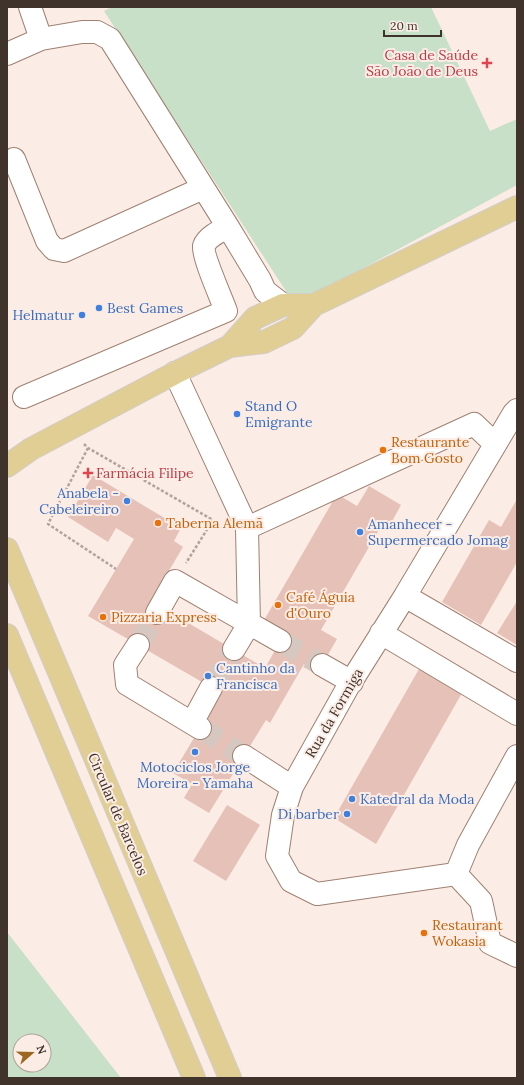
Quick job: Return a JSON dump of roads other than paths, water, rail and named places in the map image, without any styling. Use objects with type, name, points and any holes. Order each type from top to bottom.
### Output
[{"type":"main road","points":[[7,466],[31,449],[175,373],[230,346],[264,342],[293,328],[314,305],[517,207]]},
{"type":"main road","points":[[230,346],[256,318],[283,305],[314,305]]},
{"type":"main road","name":"Circular de Barcelos","points":[[7,549],[230,1078]]},
{"type":"main road","points":[[7,635],[194,1078]]},
{"type":"street","points":[[30,7],[41,39]]},
{"type":"street","points":[[7,54],[41,39],[82,32],[97,32],[110,39],[228,227],[265,291],[283,305]]},
{"type":"street","points":[[14,159],[47,241],[54,249],[64,251],[203,188]]},
{"type":"street","points":[[24,397],[226,310],[205,256],[204,246],[211,237],[228,227]]},
{"type":"street","points":[[256,318],[265,291]]},
{"type":"street","points":[[175,373],[247,528],[249,624],[234,650]]},
{"type":"street","name":"Rua da Formiga","points":[[456,874],[317,894],[291,881],[276,856],[283,815],[292,787],[381,633],[405,596],[495,444],[517,410]]},
{"type":"street","points":[[247,528],[474,424],[495,444]]},
{"type":"street","points":[[156,613],[175,581],[280,641]]},
{"type":"street","points":[[405,596],[517,661]]},
{"type":"street","points":[[381,633],[517,714]]},
{"type":"street","points":[[138,645],[125,665],[127,684],[196,726],[212,688]]},
{"type":"street","points":[[322,665],[352,682]]},
{"type":"street","points":[[244,756],[292,787]]},
{"type":"street","points":[[517,756],[468,845],[456,874],[481,901],[490,944],[517,956]]},
{"type":"tunnel","points":[[138,645],[157,613]]},
{"type":"tunnel","points":[[280,641],[322,665]]},
{"type":"tunnel","points":[[211,688],[234,649]]},
{"type":"tunnel","points":[[200,728],[244,756]]},
{"type":"place","name":"Casa de Saúde São João de Deus","points":[[487,63]]},
{"type":"place","name":"Best Games","points":[[99,308]]},
{"type":"place","name":"Helmatur","points":[[82,315]]},
{"type":"place","name":"Stand O Emigrante","points":[[237,414]]},
{"type":"place","name":"Restaurante Bom Gosto","points":[[383,450]]},
{"type":"place","name":"Farmácia Filipe","points":[[88,473]]},
{"type":"place","name":"Anabela - Cabeleireiro","points":[[127,501]]},
{"type":"place","name":"Taberna Alemã","points":[[158,523]]},
{"type":"place","name":"Amanhecer - Supermercado Jomag","points":[[360,532]]},
{"type":"place","name":"Café Águia d'Ouro","points":[[278,605]]},
{"type":"place","name":"Pizzaria Express","points":[[103,617]]},
{"type":"place","name":"Cantinho da Francisca","points":[[208,676]]},
{"type":"place","name":"Motociclos Jorge Moreira - Yamaha","points":[[195,752]]},
{"type":"place","name":"Katedral da Moda","points":[[352,799]]},
{"type":"place","name":"Di barber","points":[[347,814]]},
{"type":"place","name":"Restaurant Wokasia","points":[[424,933]]}]
